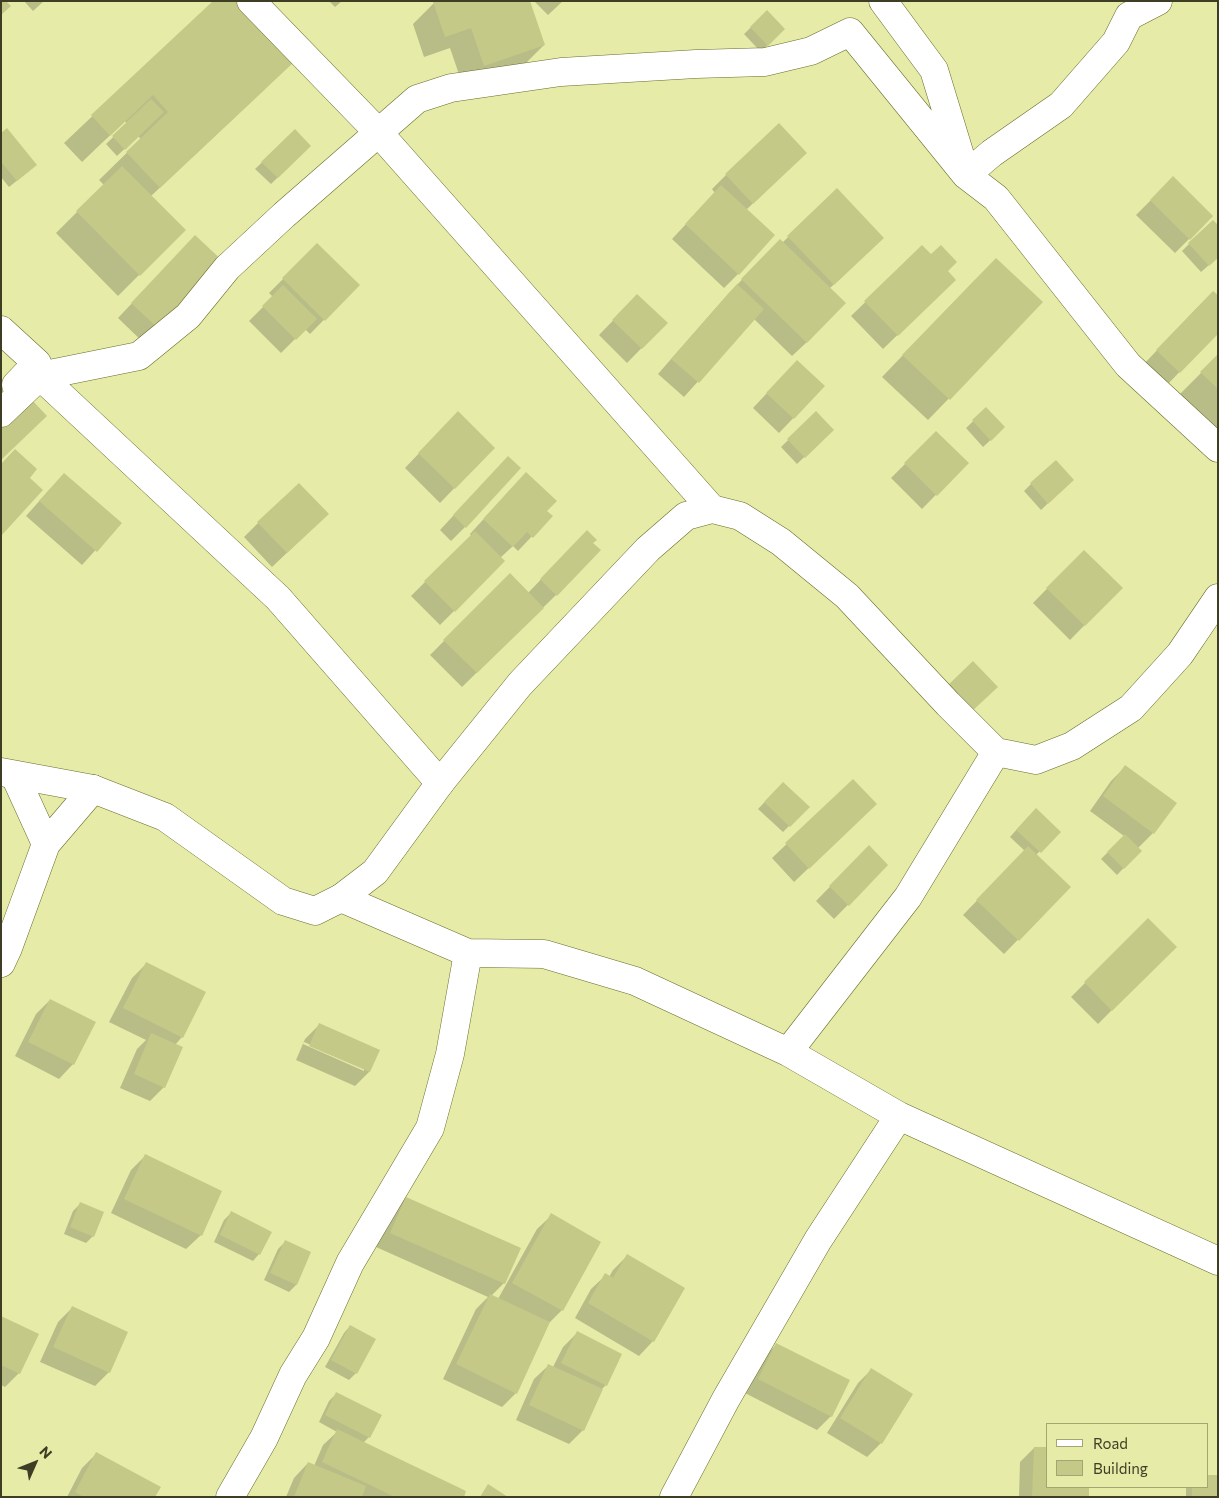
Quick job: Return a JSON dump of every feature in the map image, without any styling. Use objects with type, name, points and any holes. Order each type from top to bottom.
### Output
[{"type":"street","points":[[251,1],[378,132],[712,509]]},
{"type":"street","points":[[883,1],[934,70],[966,175]]},
{"type":"street","points":[[966,175],[992,153],[1062,105],[1116,42],[1129,16],[1158,1]]},
{"type":"street","points":[[1,414],[40,376],[139,356],[188,316],[227,268],[417,99],[451,88],[561,72],[765,62],[811,51],[850,32],[966,175],[996,198],[1128,365],[1218,448]]},
{"type":"street","points":[[1,330],[36,362],[1,402]]},
{"type":"street","points":[[40,376],[278,598],[440,783]]},
{"type":"street","points":[[8,774],[93,789],[165,817],[283,901],[315,911],[341,898],[375,872],[440,783],[520,684],[648,549],[686,516],[712,509],[740,516],[781,542],[847,596],[948,704],[996,752],[1036,760],[1072,746],[1131,708],[1180,654],[1218,598]]},
{"type":"street","points":[[788,1052],[908,897],[996,752]]},
{"type":"street","points":[[8,774],[46,844]]},
{"type":"street","points":[[1,963],[46,844],[93,789]]},
{"type":"street","points":[[341,898],[468,953],[544,954],[635,981],[788,1052],[899,1116],[1217,1257]]},
{"type":"street","points":[[230,1497],[264,1438],[293,1375],[316,1338],[350,1263],[430,1128],[450,1054],[468,953]]},
{"type":"street","points":[[674,1497],[726,1398],[818,1240],[899,1116]]},
{"type":"building","points":[[1,1],[6,1],[11,6],[1,15]]},
{"type":"building","points":[[213,1],[237,1],[294,62],[160,188],[126,152],[168,112],[153,95],[110,136],[91,115]]},
{"type":"building","points":[[530,1],[545,45],[484,66],[471,28],[445,37],[433,2]]},
{"type":"building","points":[[767,10],[785,29],[768,46],[750,27]]},
{"type":"building","points":[[151,99],[164,112],[125,150],[112,136]]},
{"type":"building","points":[[779,123],[807,153],[753,204],[725,174]]},
{"type":"building","points":[[7,128],[37,165],[17,181],[1,162],[1,133]]},
{"type":"building","points":[[295,129],[311,146],[278,178],[261,162]]},
{"type":"building","points":[[122,166],[186,230],[140,276],[76,211]]},
{"type":"building","points":[[1173,176],[1213,216],[1190,240],[1150,200]]},
{"type":"building","points":[[721,185],[775,235],[739,275],[685,224]]},
{"type":"building","points":[[837,188],[884,238],[834,285],[787,236]]},
{"type":"building","points":[[1213,220],[1218,225],[1218,258],[1209,266],[1188,243]]},
{"type":"building","points":[[195,235],[227,265],[163,333],[131,303]]},
{"type":"building","points":[[780,239],[846,303],[807,343],[741,279]]},
{"type":"building","points":[[317,243],[360,285],[325,321],[282,278]]},
{"type":"building","points":[[922,245],[931,254],[941,245],[957,262],[948,271],[956,280],[898,336],[864,301]]},
{"type":"building","points":[[996,258],[1043,302],[950,400],[902,355]]},
{"type":"building","points":[[737,284],[764,309],[699,383],[671,359]]},
{"type":"building","points":[[283,285],[317,319],[296,340],[262,306]]},
{"type":"building","points":[[1213,291],[1218,295],[1218,334],[1180,373],[1156,350]]},
{"type":"building","points":[[637,294],[668,323],[642,349],[612,320]]},
{"type":"building","points":[[1218,354],[1218,389],[1200,372]]},
{"type":"building","points":[[797,360],[825,386],[794,419],[766,393]]},
{"type":"building","points":[[32,400],[47,416],[1,460],[1,429]]},
{"type":"building","points":[[986,407],[1005,427],[991,441],[972,420]]},
{"type":"building","points":[[458,411],[495,448],[455,489],[418,453]]},
{"type":"building","points":[[816,411],[834,430],[805,458],[787,439]]},
{"type":"building","points":[[936,431],[969,463],[937,496],[904,463]]},
{"type":"building","points":[[15,449],[37,469],[30,478],[43,490],[1,536],[1,464]]},
{"type":"building","points":[[508,456],[521,468],[466,528],[453,515]]},
{"type":"building","points":[[1056,460],[1074,480],[1048,504],[1030,483]]},
{"type":"building","points":[[526,472],[557,501],[547,511],[553,516],[533,538],[527,532],[513,547],[483,519]]},
{"type":"building","points":[[64,473],[122,523],[97,552],[39,501]]},
{"type":"building","points":[[299,483],[329,514],[287,553],[257,522]]},
{"type":"building","points":[[587,530],[597,540],[593,543],[601,550],[557,596],[540,579]]},
{"type":"building","points":[[475,531],[505,561],[455,612],[424,581]]},
{"type":"building","points":[[1084,550],[1123,588],[1085,626],[1046,588]]},
{"type":"building","points":[[510,573],[544,608],[477,673],[443,640]]},
{"type":"building","points":[[973,661],[998,687],[970,713],[945,688]]},
{"type":"building","points":[[1125,765],[1177,803],[1154,834],[1103,796]]},
{"type":"building","points":[[853,779],[877,804],[809,869],[785,843]]},
{"type":"building","points":[[783,782],[810,807],[790,827],[764,802]]},
{"type":"building","points":[[1036,808],[1061,832],[1041,853],[1016,830]]},
{"type":"building","points":[[1125,834],[1142,851],[1124,869],[1107,852]]},
{"type":"building","points":[[869,845],[888,865],[849,906],[829,886]]},
{"type":"building","points":[[1028,846],[1071,887],[1019,941],[976,900]]},
{"type":"building","points":[[1148,918],[1177,947],[1112,1011],[1084,982]]},
{"type":"building","points":[[146,962],[206,992],[183,1038],[123,1008]]},
{"type":"building","points":[[50,999],[96,1022],[74,1065],[28,1042]]},
{"type":"building","points":[[319,1023],[380,1050],[370,1072],[309,1046]]},
{"type":"building","points":[[151,1033],[183,1047],[165,1088],[134,1074]]},
{"type":"building","points":[[145,1154],[222,1191],[202,1236],[124,1199]]},
{"type":"building","points":[[406,1197],[521,1248],[505,1284],[390,1233]]},
{"type":"building","points":[[80,1202],[104,1212],[94,1237],[70,1227]]},
{"type":"building","points":[[231,1211],[272,1232],[260,1255],[220,1235]]},
{"type":"building","points":[[551,1213],[601,1242],[563,1311],[512,1283]]},
{"type":"building","points":[[285,1240],[311,1252],[297,1285],[270,1273]]},
{"type":"building","points":[[627,1254],[685,1288],[654,1342],[588,1303],[605,1273],[613,1278]]},
{"type":"building","points":[[490,1294],[550,1322],[517,1394],[456,1364]]},
{"type":"building","points":[[72,1306],[128,1332],[110,1373],[53,1347]]},
{"type":"building","points":[[1,1316],[39,1334],[20,1374],[1,1365]]},
{"type":"building","points":[[350,1325],[376,1339],[357,1374],[331,1360]]},
{"type":"building","points":[[577,1331],[622,1354],[607,1386],[561,1363]]},
{"type":"building","points":[[776,1343],[850,1380],[832,1417],[758,1379]]},
{"type":"building","points":[[548,1364],[603,1389],[584,1431],[529,1405]]},
{"type":"building","points":[[871,1368],[913,1394],[882,1444],[840,1418]]},
{"type":"building","points":[[336,1392],[382,1415],[370,1438],[325,1415]]},
{"type":"building","points":[[337,1429],[466,1491],[464,1497],[395,1497],[322,1462]]},
{"type":"building","points":[[1034,1447],[1046,1447],[1046,1488],[1089,1488],[1089,1497],[1032,1497]]},
{"type":"building","points":[[96,1452],[161,1487],[155,1497],[84,1497],[75,1492]]},
{"type":"building","points":[[308,1462],[366,1486],[362,1497],[294,1497]]},
{"type":"building","points":[[1209,1475],[1218,1475],[1217,1497],[1192,1497],[1192,1488],[1209,1488]]},
{"type":"building","points":[[488,1484],[508,1497],[480,1497]]}]
